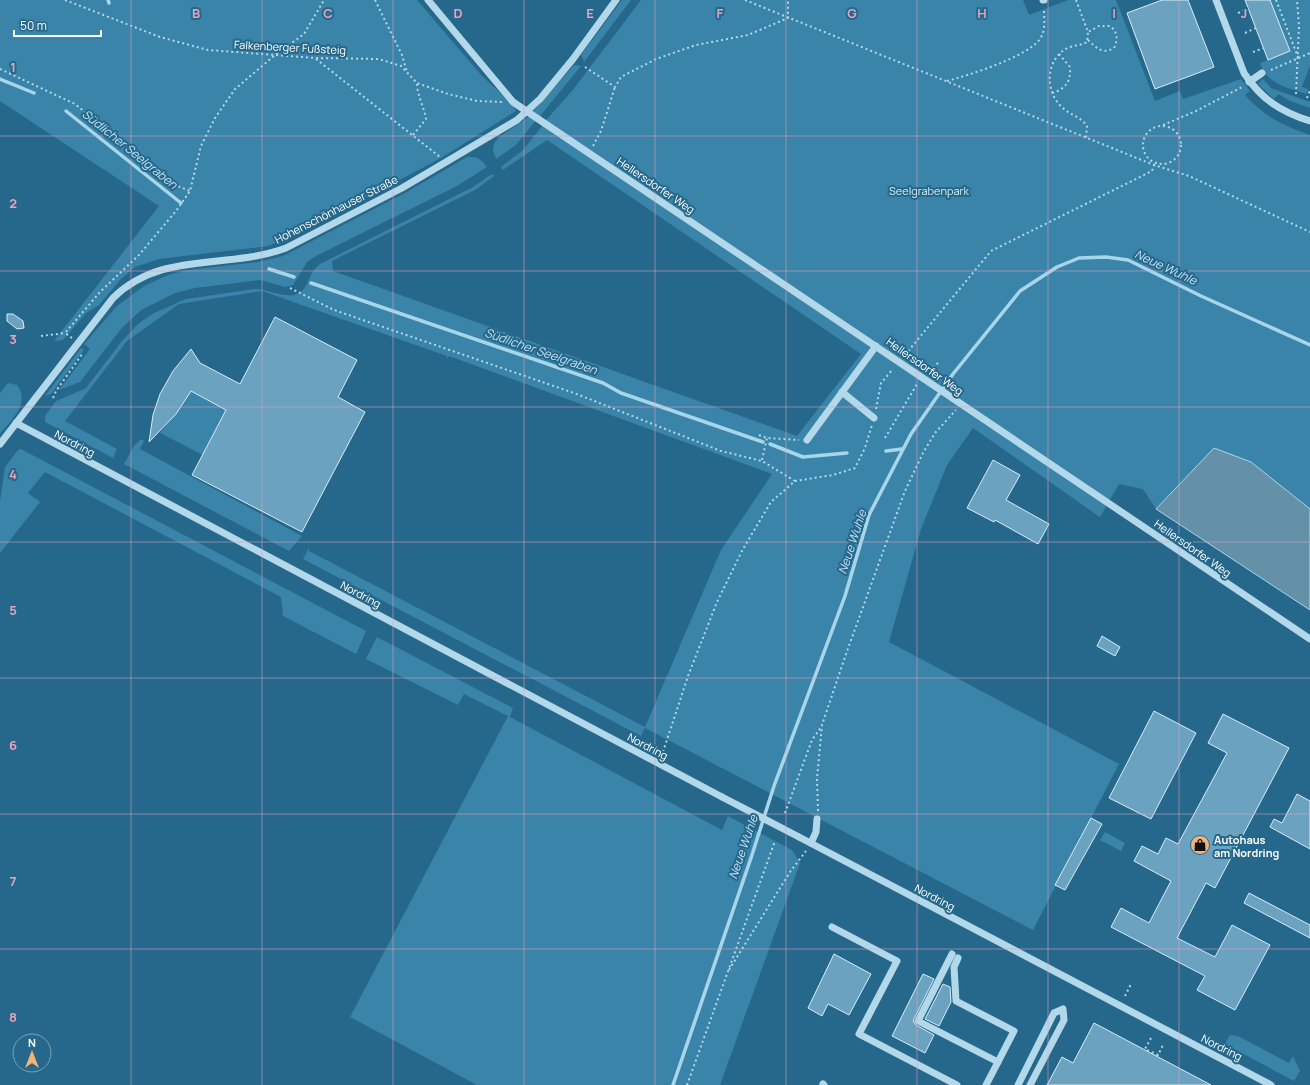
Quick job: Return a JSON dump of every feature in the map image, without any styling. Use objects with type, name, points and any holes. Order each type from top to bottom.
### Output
[{"type":"street","name":"Hellersdorfer Weg","points":[[428,0],[513,102],[876,346],[920,378],[1310,639]]},
{"type":"street","name":"Hohenschönhauser Straße","points":[[0,444],[113,298],[136,279],[174,266],[265,254],[282,250],[445,164],[503,129],[540,99],[616,0]]},
{"type":"street","points":[[1216,0],[1244,73],[1249,82],[1270,103],[1283,111],[1310,121]]},
{"type":"street","points":[[1249,82],[1262,73]]},
{"type":"street","points":[[807,440],[876,346]]},
{"type":"street","points":[[842,392],[874,418]]},
{"type":"street","name":"Nordring","points":[[16,423],[722,797],[1271,1085]]},
{"type":"street","points":[[811,843],[816,832],[817,819]]},
{"type":"street","points":[[832,927],[897,961],[859,1034],[957,1085]]},
{"type":"street","points":[[986,1085],[998,1062],[1014,1031],[956,1001],[954,967],[955,956],[918,1021],[998,1062]]},
{"type":"street","points":[[1018,1085],[1054,1014],[1063,1009],[1064,1020],[1030,1085]]},
{"type":"path","name":"Falkenberger Fußsteig","points":[[65,0],[160,37],[208,50],[274,56],[379,59],[401,66],[417,82],[448,94],[477,101],[513,102]]},
{"type":"path","points":[[65,333],[100,292],[139,255],[176,211],[190,191],[201,146],[215,118],[235,90],[274,56],[304,34],[324,0]]},
{"type":"path","points":[[375,0],[402,55],[408,73]]},
{"type":"path","points":[[745,0],[1086,138],[1196,179],[1310,232]]},
{"type":"path","points":[[788,0],[788,18]]},
{"type":"path","points":[[946,81],[973,73],[1026,51],[1039,40],[1044,28],[1043,0]]},
{"type":"path","points":[[1076,0],[1088,32],[1088,39],[1084,44],[1069,47],[1059,54],[1050,71],[1052,93],[1056,101],[1064,109],[1085,123],[1087,131],[1086,138]]},
{"type":"path","points":[[1276,0],[1298,58]]},
{"type":"path","points":[[1296,94],[1298,58],[1298,0]]},
{"type":"path","points":[[1238,13],[1248,9]]},
{"type":"path","points":[[587,151],[593,146],[601,131],[616,87],[621,77],[656,59],[696,45],[748,35],[788,18]]},
{"type":"path","points":[[1088,32],[1104,26],[1110,26],[1116,32],[1117,40],[1114,48],[1105,51],[1100,50],[1088,39]]},
{"type":"path","points":[[1245,33],[1256,28]]},
{"type":"path","points":[[1253,52],[1264,48]]},
{"type":"path","points":[[1262,73],[1310,53]]},
{"type":"path","points":[[1052,93],[1064,88],[1070,79],[1070,67],[1059,54]]},
{"type":"path","points":[[1305,54],[1310,56]]},
{"type":"path","points":[[315,58],[413,135],[441,158],[445,164]]},
{"type":"path","points":[[585,67],[616,87]]},
{"type":"path","points":[[0,69],[75,104],[175,186],[190,191]]},
{"type":"path","points":[[413,135],[426,119],[425,110],[417,93],[417,82]]},
{"type":"path","points":[[1162,125],[1169,126],[1178,134],[1181,145],[1178,156],[1169,163],[1155,164],[1147,158],[1144,153],[1142,140],[1150,129],[1196,111],[1249,82]]},
{"type":"path","points":[[1307,98],[1310,90]]},
{"type":"path","points":[[663,752],[688,676],[730,575],[771,502],[795,481],[833,475],[855,468],[865,448],[874,418],[881,383],[991,251],[1152,171],[1155,164]]},
{"type":"path","points":[[290,288],[334,310],[574,394],[721,451],[762,461],[795,481]]},
{"type":"path","points":[[41,336],[65,333],[79,342]]},
{"type":"path","points":[[885,438],[920,378],[938,363]]},
{"type":"path","points":[[817,819],[817,778],[822,725],[889,530],[923,453],[935,433],[961,404]]},
{"type":"path","points":[[759,435],[767,438],[807,440]]},
{"type":"path","points":[[762,461],[767,438]]},
{"type":"path","points":[[785,813],[812,740],[822,725]]},
{"type":"path","points":[[687,1085],[775,841]]},
{"type":"path","points":[[727,974],[790,872],[811,843]]},
{"type":"path","points":[[1125,996],[1132,984]]},
{"type":"path","points":[[1151,1038],[1145,1049],[1158,1055],[1163,1045]]},
{"type":"green space","points":[[0,0],[417,0],[482,76],[512,104],[516,111],[441,158],[296,235],[268,246],[159,259],[135,267],[120,280],[99,305],[86,313],[63,340],[54,341],[159,206],[0,101]]},
{"type":"green space","points":[[622,0],[631,0],[584,62],[581,55]]},
{"type":"green space","name":"Seelgrabenpark","points":[[641,0],[1023,0],[1029,15],[1068,0],[1116,0],[1155,101],[1180,91],[1183,99],[1241,79],[1250,91],[1245,95],[1252,103],[1274,120],[1310,135],[1310,509],[1289,494],[1214,448],[1156,509],[1143,489],[1119,484],[1100,517],[973,428],[947,465],[921,529],[889,642],[1119,764],[1033,930],[645,728],[641,736],[303,559],[309,548],[309,551],[645,727],[721,550],[772,474],[449,356],[447,359],[447,356],[262,291],[179,304],[127,341],[65,421],[117,449],[113,458],[45,422],[45,416],[56,401],[86,388],[122,341],[138,324],[154,313],[186,299],[254,289],[294,295],[305,287],[312,272],[320,264],[473,187],[492,174],[494,176],[475,190],[332,261],[333,271],[797,436],[861,354],[547,140],[503,170],[501,167],[523,150],[543,125],[546,127],[546,120],[572,91]]},
{"type":"green space","points":[[1270,0],[1310,0],[1310,65],[1302,87],[1308,89],[1306,94],[1273,81],[1263,70],[1260,63],[1290,51]]},
{"type":"green space","points":[[574,65],[581,66],[540,116],[533,111]]},
{"type":"green space","points":[[1263,79],[1271,88],[1310,102],[1310,108],[1290,101],[1278,94],[1274,99],[1258,84]]},
{"type":"green space","points":[[528,117],[537,119],[516,145],[496,159],[493,151],[494,144],[498,138]]},
{"type":"green space","points":[[467,157],[474,157],[478,159],[487,167],[457,186],[316,256],[307,262],[293,285],[285,287],[260,280],[195,288],[175,293],[141,310],[121,329],[80,382],[59,390],[90,349],[84,344],[117,306],[144,286],[168,275],[187,270],[258,262],[283,256],[405,193]]},
{"type":"green space","points":[[81,348],[84,350],[51,394],[45,396]]},
{"type":"green space","points":[[8,383],[17,385],[21,392],[21,405],[14,417],[0,434],[0,393]]},
{"type":"green space","points":[[191,391],[226,410],[203,455],[160,433],[181,407]]},
{"type":"green space","points":[[141,439],[144,441],[140,449],[302,536],[289,551],[124,464],[134,446]]},
{"type":"green space","points":[[21,449],[366,631],[356,654],[283,616],[281,597],[45,472],[28,493],[40,502],[0,553],[0,501],[5,467],[18,450]]},
{"type":"green space","points":[[377,637],[513,708],[510,717],[722,830],[728,816],[792,850],[800,863],[720,1085],[477,1085],[350,1017],[508,716],[464,694],[458,705],[366,659]]},
{"type":"green space","points":[[1105,832],[1125,843],[1121,851],[1100,840]]},
{"type":"green space","points":[[1230,1035],[1238,1036],[1289,1063],[1293,1056],[1300,1071],[1294,1081],[1225,1044]]},
{"type":"shaded area","points":[[1214,448],[1251,462],[1310,509],[1310,610],[1156,509]]},
{"type":"building","points":[[1162,0],[1188,0],[1214,67],[1155,89],[1127,13]]},
{"type":"building","points":[[1245,0],[1270,0],[1290,51],[1268,60]]},
{"type":"building","points":[[7,314],[13,314],[23,321],[24,328],[17,329],[7,321]]},
{"type":"building","points":[[275,317],[357,360],[338,397],[365,412],[302,532],[192,475],[226,410],[191,391],[176,414],[149,442],[153,415],[160,394],[173,371],[191,349],[200,363],[240,384]]},
{"type":"building","points":[[993,460],[1020,475],[1006,500],[1049,524],[1038,544],[995,520],[994,522],[967,508]]},
{"type":"building","points":[[1102,636],[1120,647],[1115,656],[1097,646]]},
{"type":"building","points":[[1154,711],[1196,733],[1151,819],[1109,798]]},
{"type":"building","name":"Autohaus am Nordring","points":[[1223,714],[1289,748],[1215,888],[1206,883],[1177,938],[1215,957],[1232,925],[1270,945],[1235,1010],[1197,990],[1205,976],[1111,927],[1121,908],[1149,923],[1171,881],[1134,861],[1142,846],[1158,854],[1166,838],[1178,844],[1227,753],[1208,743]]},
{"type":"building","points":[[1297,794],[1310,801],[1310,849],[1270,827],[1274,819],[1282,823]]},
{"type":"building","points":[[1091,818],[1102,824],[1065,890],[1055,885]]},
{"type":"building","points":[[1249,893],[1310,925],[1310,938],[1244,903]]},
{"type":"building","points":[[834,954],[871,974],[849,1015],[828,1004],[822,1016],[808,1008]]},
{"type":"building","points":[[923,974],[934,979],[913,1021],[916,1025],[934,1035],[925,1053],[892,1036]]},
{"type":"building","points":[[943,984],[950,987],[951,1002],[939,1026],[925,1019]]},
{"type":"building","points":[[1094,1023],[1211,1085],[1047,1085],[1062,1057],[1073,1063]]},
{"type":"waterway","name":"Südlicher Seelgraben","points":[[0,79],[34,93]]},
{"type":"waterway","name":"Südlicher Seelgraben","points":[[66,111],[181,203]]},
{"type":"waterway","name":"Neue Wuhle","points":[[673,1085],[751,858],[774,786],[845,596],[869,515],[911,434],[953,374],[1020,291],[1057,267],[1079,258],[1106,257],[1128,260],[1201,296],[1310,345]]},
{"type":"waterway","name":"Südlicher Seelgraben","points":[[269,269],[294,277]]},
{"type":"waterway","name":"Südlicher Seelgraben","points":[[311,283],[603,383],[621,393],[763,442]]},
{"type":"waterway","name":"Südlicher Seelgraben","points":[[770,444],[803,457],[847,453]]},
{"type":"waterway","points":[[886,451],[902,449]]},
{"type":"place","name":"Autohaus am Nordring","points":[[1200,845]]}]
